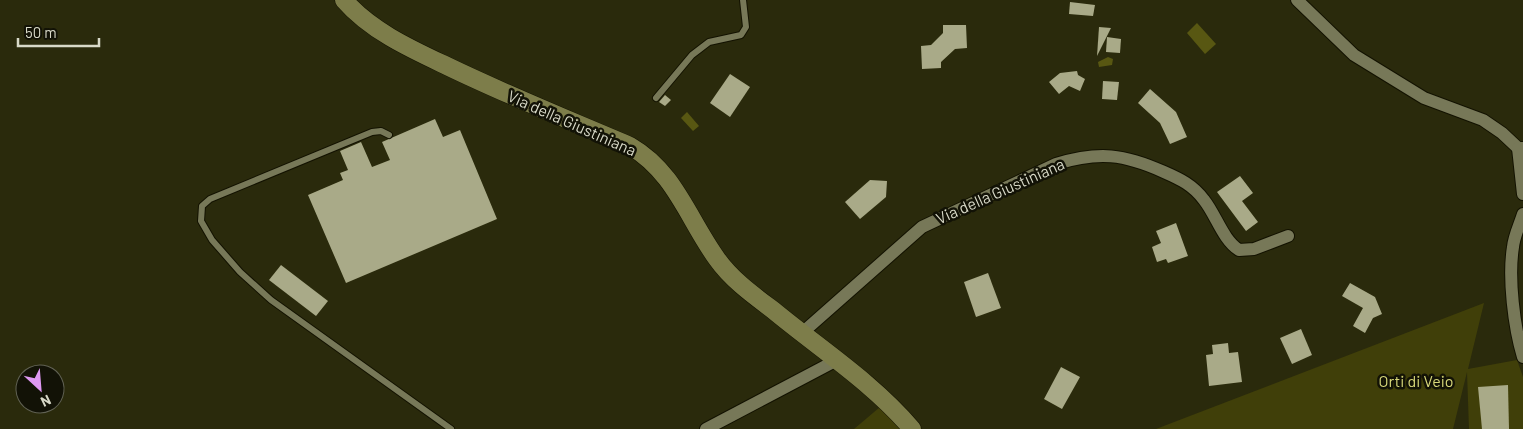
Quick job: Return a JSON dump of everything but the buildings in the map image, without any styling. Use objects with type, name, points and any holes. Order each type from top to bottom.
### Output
[{"type":"street","name":"Via della Giustiniana","points":[[344,0],[376,27],[418,52],[484,84],[630,146],[648,157],[664,173],[717,260],[739,283],[859,376],[912,429]]},
{"type":"street","points":[[1297,0],[1354,55],[1424,98],[1483,120],[1520,148],[1523,194]]},
{"type":"street","name":"Via della Giustiniana","points":[[802,333],[922,227],[1056,164],[1091,155],[1125,156],[1188,183],[1205,200],[1232,244],[1239,250],[1254,249],[1288,236]]},
{"type":"street","points":[[1523,214],[1512,247],[1514,311],[1517,337],[1523,357]]},
{"type":"street","points":[[706,429],[837,360]]},
{"type":"lane","points":[[656,98],[692,55],[710,42],[741,35],[746,27],[743,0]]},
{"type":"lane","points":[[389,135],[381,131],[372,132],[210,199],[202,206],[201,221],[212,240],[240,272],[271,300],[451,429]]},
{"type":"green space","name":"Orti di Veio","points":[[1484,303],[1468,369],[1517,360],[1523,377],[1523,429],[1469,429],[1467,372],[1453,429],[1156,429]]},
{"type":"green space","points":[[886,402],[907,429],[854,429]]},
{"type":"shaded area","points":[[1197,23],[1216,44],[1205,54],[1187,33]]},
{"type":"shaded area","points":[[1108,57],[1113,59],[1112,65],[1099,67],[1098,62]]},
{"type":"shaded area","points":[[687,112],[699,126],[693,131],[681,118]]}]
